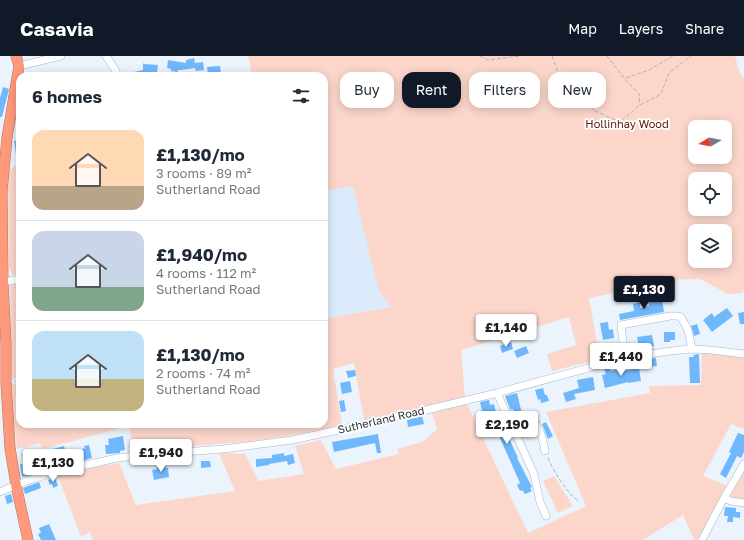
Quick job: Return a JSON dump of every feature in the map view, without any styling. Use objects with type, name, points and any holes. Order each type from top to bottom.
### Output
[{"type":"highway","points":[[17,61],[7,138],[1,205],[2,285],[6,344],[7,414],[10,448],[16,485],[28,540]]},
{"type":"street","points":[[17,61],[61,56]]},
{"type":"street","points":[[106,56],[116,72]]},
{"type":"street","points":[[2,285],[16,280]]},
{"type":"street","points":[[625,358],[621,325],[670,316],[681,317],[688,330],[692,349]]},
{"type":"street","name":"Sutherland Road","points":[[0,492],[16,485],[74,468],[117,458],[224,449],[292,440],[497,393],[625,358],[692,349],[744,354]]},
{"type":"street","points":[[497,393],[534,474],[540,502],[546,516]]},
{"type":"street","points":[[507,414],[511,414],[516,420],[530,416],[538,425],[543,438],[545,451]]},
{"type":"street","points":[[702,540],[744,464]]},
{"type":"street","points":[[724,498],[744,503]]},
{"type":"path","points":[[480,56],[488,60],[520,56]]},
{"type":"path","points":[[552,56],[563,84],[595,111],[620,122],[640,105],[662,94],[669,73],[691,56]]},
{"type":"path","points":[[607,56],[625,79],[640,94],[640,105]]},
{"type":"path","points":[[625,79],[649,70],[673,56]]},
{"type":"path","points":[[545,451],[552,467],[564,487],[569,494],[579,502]]},
{"type":"shaded area","points":[[353,186],[378,289],[391,307],[328,318],[328,190]]},
{"type":"green space","name":"Hollinhay Wood","points":[[248,56],[735,56],[739,71],[744,79],[744,290],[742,293],[728,294],[700,279],[659,280],[633,275],[628,290],[589,298],[600,359],[552,371],[547,354],[576,345],[569,317],[461,350],[465,397],[364,420],[354,363],[333,369],[342,425],[328,428],[328,318],[391,307],[378,289],[353,186],[328,190],[328,72],[251,72]]},
{"type":"green space","points":[[16,166],[16,276],[12,274],[9,267],[8,171]]},
{"type":"green space","points":[[16,284],[16,378],[12,379],[10,285]]},
{"type":"green space","points":[[702,353],[722,354],[744,358],[744,429],[731,424],[703,476],[727,486],[699,540],[694,540],[683,515],[643,540],[93,540],[90,532],[81,537],[58,476],[119,463],[136,505],[235,491],[219,453],[245,454],[259,481],[304,474],[295,446],[321,440],[336,469],[399,454],[397,449],[422,442],[437,429],[432,413],[467,404],[528,533],[586,506],[546,412],[650,393],[649,386],[701,385]]},
{"type":"green space","name":"Hollinhay Wood","points":[[12,384],[16,384],[16,428],[121,428],[42,449],[40,443],[17,449]]},
{"type":"green space","name":"Hollinhay Wood","points":[[129,428],[327,428],[254,441],[134,451]]},
{"type":"green space","points":[[744,472],[744,501],[730,496]]},
{"type":"green space","points":[[554,476],[573,506],[558,513],[543,481]]},
{"type":"building","points":[[194,58],[195,63],[203,62],[204,70],[196,71],[195,68],[178,70],[178,72],[171,71],[171,69],[167,68],[168,60],[186,63],[186,60]]},
{"type":"building","points":[[143,63],[158,65],[157,72],[134,72],[143,70]]},
{"type":"building","points":[[220,66],[221,72],[208,72],[207,67]]},
{"type":"building","points":[[3,87],[9,89],[2,117],[0,117],[0,98]]},
{"type":"building","points":[[14,141],[16,141],[16,155]]},
{"type":"building","points":[[662,299],[664,312],[620,320],[619,314],[634,311],[633,304],[640,302],[640,308],[649,306],[649,302]]},
{"type":"building","points":[[727,308],[733,316],[712,332],[703,320],[712,313],[714,317]]},
{"type":"building","points":[[744,312],[744,324],[740,324],[738,313]]},
{"type":"building","points":[[608,322],[609,330],[613,329],[614,338],[603,340],[600,323]]},
{"type":"building","points":[[697,324],[700,334],[694,336],[691,326]]},
{"type":"building","points":[[664,332],[675,332],[675,340],[664,342]]},
{"type":"building","points":[[652,335],[654,346],[639,348],[637,337]]},
{"type":"building","points":[[511,342],[513,349],[502,353],[500,346]]},
{"type":"building","points":[[526,346],[529,353],[517,358],[514,351]]},
{"type":"building","points":[[699,354],[700,383],[690,383],[689,357],[694,357],[693,355]]},
{"type":"building","points":[[656,358],[657,366],[644,367],[644,360]]},
{"type":"building","points":[[610,367],[611,371],[621,368],[622,371],[639,368],[641,381],[628,382],[605,388],[602,375],[606,374],[604,369]]},
{"type":"building","points":[[355,370],[356,376],[348,378],[346,371]]},
{"type":"building","points":[[593,377],[595,390],[574,394],[576,399],[566,402],[563,393],[579,388],[577,380]]},
{"type":"building","points":[[350,381],[352,392],[342,394],[340,383]]},
{"type":"building","points":[[543,388],[549,401],[541,403],[540,399],[538,400],[535,390]]},
{"type":"building","points":[[517,393],[522,414],[519,415],[513,409],[510,409],[505,396]]},
{"type":"building","points":[[344,400],[346,411],[341,412],[339,401]]},
{"type":"building","points":[[489,400],[490,405],[494,404],[497,417],[502,416],[503,425],[517,458],[532,487],[530,488],[532,491],[525,494],[522,490],[520,491],[517,485],[520,483],[495,427],[495,421],[487,418],[487,416],[481,418],[480,412],[482,411],[480,402]]},
{"type":"building","points":[[422,416],[424,424],[408,427],[407,420]]},
{"type":"building","points":[[546,422],[553,436],[548,439],[542,424]]},
{"type":"building","points":[[738,433],[744,435],[744,452],[741,458],[737,456],[726,478],[720,474],[731,453],[729,452]]},
{"type":"building","points":[[378,434],[381,453],[377,453],[375,443],[334,452],[332,442]]},
{"type":"building","points":[[123,436],[125,450],[120,451],[120,453],[106,454],[105,445],[109,445],[108,439]]},
{"type":"building","points":[[89,445],[92,458],[78,462],[76,451]]},
{"type":"building","points":[[64,446],[66,453],[63,454],[65,465],[47,468],[47,470],[42,471],[40,463],[56,459],[53,449]]},
{"type":"building","points":[[31,452],[32,457],[29,457],[31,469],[29,470],[30,475],[22,477],[20,464],[25,464],[22,454]]},
{"type":"building","points":[[284,453],[284,456],[293,454],[295,463],[288,465],[287,461],[256,467],[256,459],[272,458],[272,455]]},
{"type":"building","points":[[201,461],[210,461],[211,467],[201,468]]},
{"type":"building","points":[[165,465],[166,468],[168,468],[169,477],[154,480],[152,470]]},
{"type":"building","points":[[55,478],[58,486],[53,488],[52,484],[50,485],[48,480]]},
{"type":"building","points":[[39,482],[41,488],[25,494],[23,488]]},
{"type":"building","points":[[11,494],[13,502],[7,504],[5,496]]},
{"type":"building","points":[[725,507],[736,508],[736,512],[740,512],[740,518],[733,517],[733,522],[727,522],[728,516],[724,516]]},
{"type":"building","points":[[49,524],[56,540],[41,540],[38,534],[41,533],[39,528]]}]
